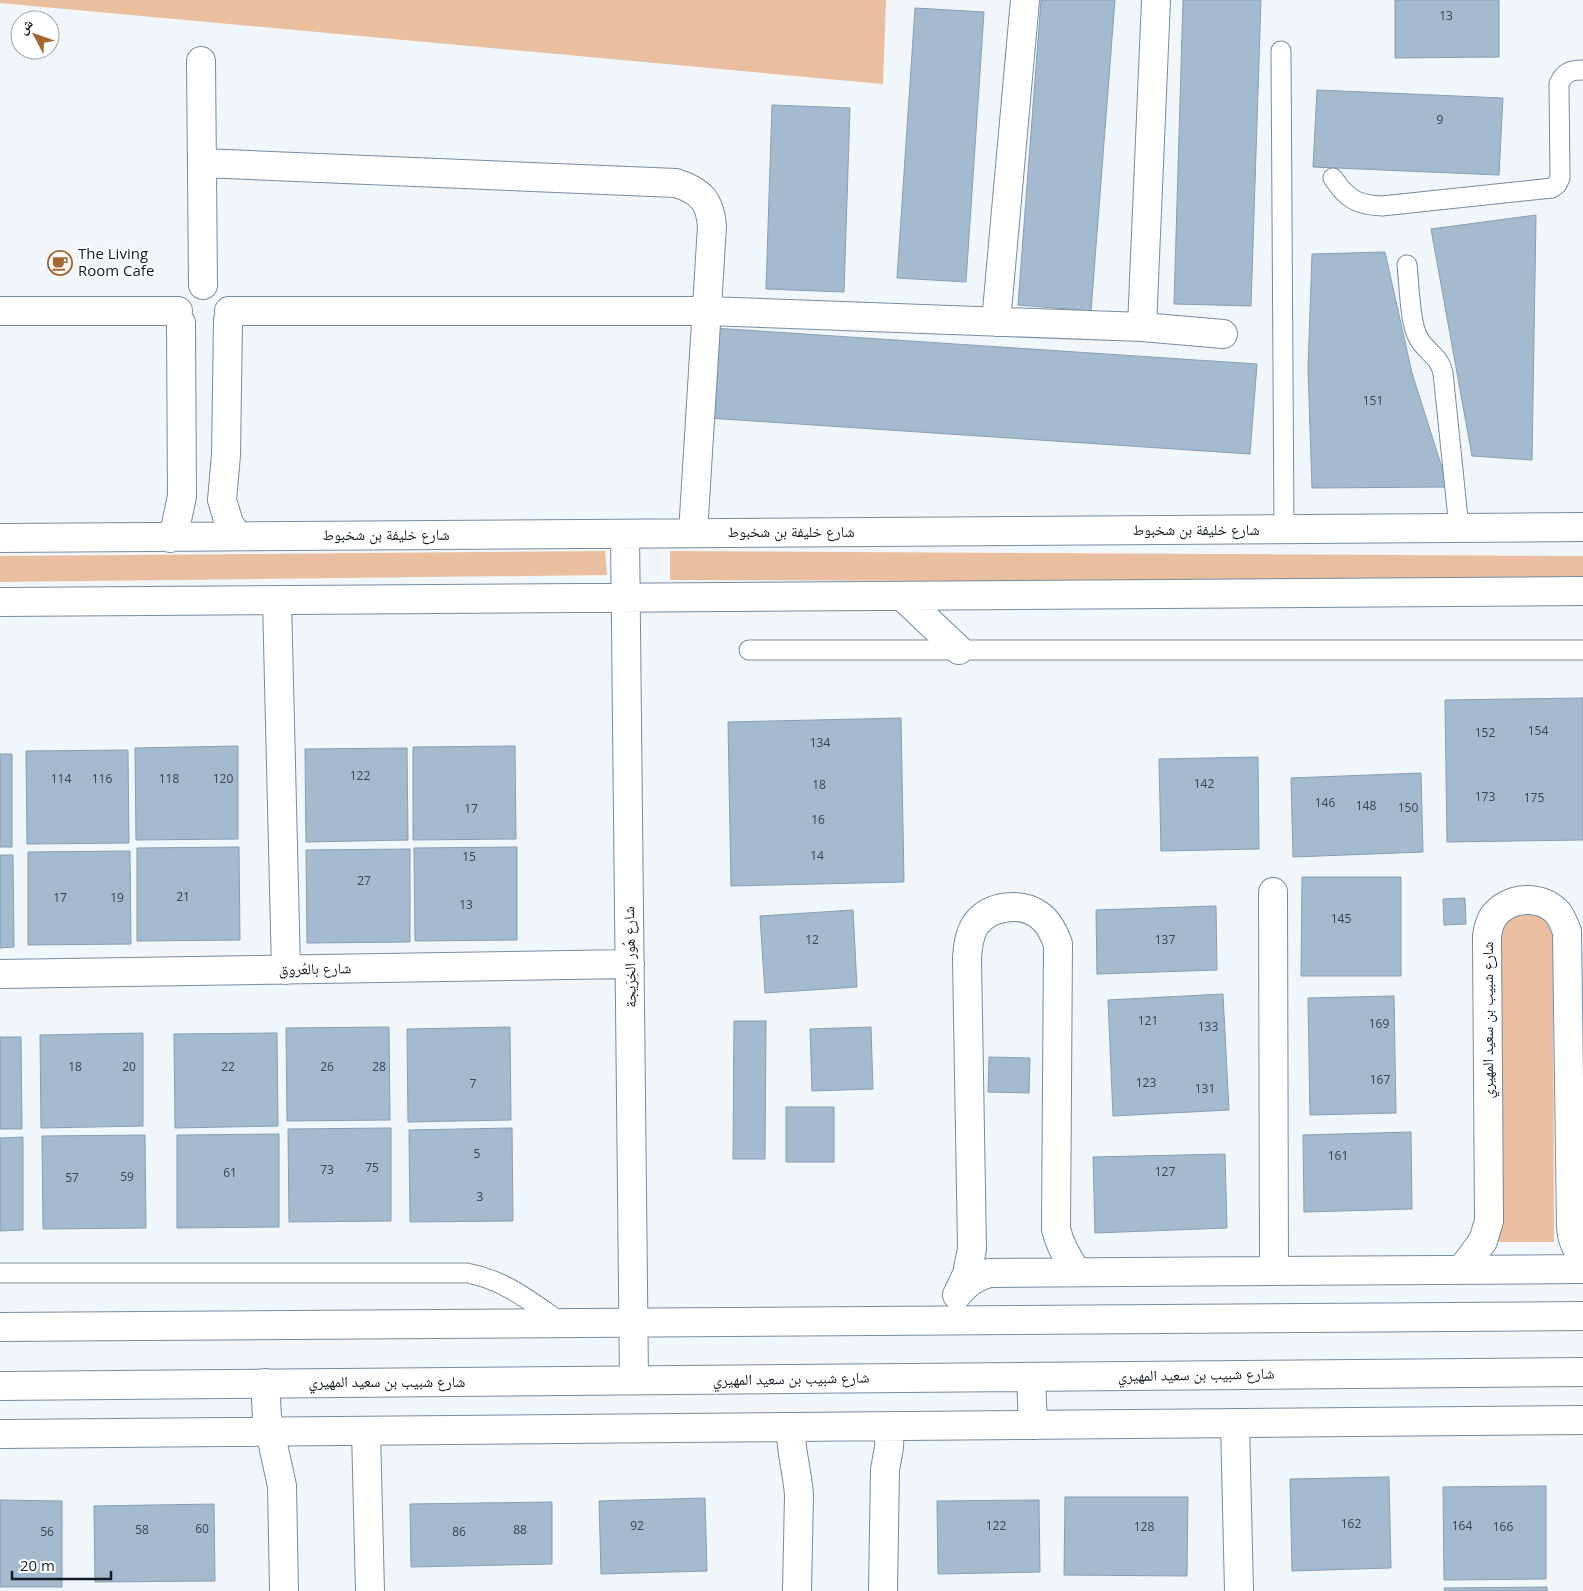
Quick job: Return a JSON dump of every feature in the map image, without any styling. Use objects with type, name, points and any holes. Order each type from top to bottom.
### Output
[{"type":"street","points":[[996,322],[1025,0]]},
{"type":"street","points":[[1142,327],[1156,0]]},
{"type":"street","points":[[201,61],[203,285]]},
{"type":"street","points":[[202,163],[676,183],[691,188],[704,198],[711,211],[712,226],[693,533]]},
{"type":"street","points":[[170,538],[176,525],[182,496],[180,317],[178,306],[187,291],[203,285],[219,290],[225,296],[228,303],[226,455],[222,500],[229,524],[236,536]]},
{"type":"street","points":[[0,311],[180,317]]},
{"type":"street","points":[[229,316],[707,311],[1142,327],[1223,334]]},
{"type":"street","points":[[180,317],[186,330],[193,335],[202,337],[218,333],[229,316]]},
{"type":"street","name":"شارع خليفة بن شخبوط","points":[[0,538],[1583,527]]},
{"type":"street","name":"شارع هُور الخِرَيجة","points":[[625,534],[634,1380]]},
{"type":"street","points":[[0,602],[1583,591]]},
{"type":"street","points":[[902,596],[958,650]]},
{"type":"street","points":[[278,600],[286,970]]},
{"type":"street","points":[[1273,892],[1274,1271]]},
{"type":"street","name":"شارع شبيب بن سعيد المهيري","points":[[1462,1270],[1483,1241],[1489,1221],[1486,936],[1493,918],[1507,905],[1525,899],[1544,902],[1559,914],[1567,931],[1571,1228],[1576,1248],[1583,1257]]},
{"type":"street","points":[[958,1293],[967,1274],[972,1249],[968,940],[976,924],[990,912],[1006,907],[1024,908],[1040,915],[1052,928],[1058,944],[1056,1229],[1064,1253],[1077,1272]]},
{"type":"street","name":"شارع بالعُروق","points":[[0,974],[630,964]]},
{"type":"street","points":[[938,1320],[968,1282],[978,1276],[989,1273],[1583,1269]]},
{"type":"street","points":[[0,1328],[1583,1316]]},
{"type":"street","name":"شارع شبيب بن سعيد المهيري","points":[[0,1386],[1583,1372]]},
{"type":"street","points":[[1031,1376],[1033,1425]]},
{"type":"street","points":[[265,1383],[266,1416],[282,1486],[284,1591]]},
{"type":"street","points":[[0,1434],[1583,1420]]},
{"type":"street","points":[[1235,1423],[1239,1591]]},
{"type":"street","points":[[883,1591],[885,1470],[890,1426]]},
{"type":"street","points":[[790,1427],[790,1442],[799,1496],[797,1591]]},
{"type":"street","points":[[366,1431],[370,1591]]},
{"type":"lane","points":[[1281,51],[1284,529]]},
{"type":"lane","points":[[1333,178],[1350,198],[1370,205],[1382,206],[1552,188],[1558,184],[1560,178],[1559,84],[1566,73],[1583,70]]},
{"type":"lane","points":[[1407,265],[1414,329],[1423,345],[1439,360],[1443,373],[1459,528]]},
{"type":"lane","points":[[749,650],[1583,650]]},
{"type":"lane","points":[[0,1273],[467,1274],[484,1276],[506,1286],[562,1323]]},
{"type":"shaded area","points":[[0,0],[886,0],[883,84],[0,3]]},
{"type":"shaded area","points":[[605,551],[607,575],[0,582],[0,556]]},
{"type":"shaded area","points":[[670,551],[1583,556],[1583,583],[670,580]]},
{"type":"shaded area","points":[[1521,908],[1553,914],[1554,1242],[1494,1242],[1488,923]]},
{"type":"building","points":[[1041,0],[1115,0],[1091,311],[1018,305]]},
{"type":"building","points":[[1183,0],[1261,0],[1251,306],[1174,304]]},
{"type":"building","points":[[1395,0],[1499,0],[1499,57],[1395,58]]},
{"type":"building","points":[[915,8],[984,12],[966,282],[897,278]]},
{"type":"building","points":[[1317,90],[1503,98],[1499,175],[1313,167]]},
{"type":"building","points":[[772,105],[850,108],[844,292],[766,289]]},
{"type":"building","points":[[1536,215],[1532,460],[1472,456],[1431,229]]},
{"type":"building","points":[[1385,252],[1412,373],[1448,487],[1312,488],[1308,368],[1312,254]]},
{"type":"building","points":[[714,328],[1257,364],[1250,454],[708,418]]},
{"type":"building","points":[[1583,698],[1583,840],[1447,842],[1445,700]]},
{"type":"building","points":[[901,718],[904,882],[731,886],[728,722]]},
{"type":"building","points":[[238,746],[238,839],[136,840],[135,748]]},
{"type":"building","points":[[515,746],[516,839],[413,840],[413,747]]},
{"type":"building","points":[[407,748],[408,840],[306,842],[305,749]]},
{"type":"building","points":[[128,750],[129,843],[27,844],[26,751]]},
{"type":"building","points":[[0,754],[12,754],[12,847],[0,847]]},
{"type":"building","points":[[1258,757],[1259,849],[1161,851],[1159,759]]},
{"type":"building","points":[[1421,773],[1423,852],[1293,857],[1291,778]]},
{"type":"building","points":[[239,847],[240,940],[137,941],[137,848]]},
{"type":"building","points":[[517,847],[517,940],[415,941],[414,848]]},
{"type":"building","points":[[410,849],[410,942],[307,943],[306,850]]},
{"type":"building","points":[[130,851],[131,944],[28,945],[28,852]]},
{"type":"building","points":[[0,855],[13,855],[14,947],[0,948]]},
{"type":"building","points":[[1302,877],[1401,877],[1401,976],[1301,976]]},
{"type":"building","points":[[1465,898],[1466,924],[1444,925],[1443,899]]},
{"type":"building","points":[[1216,906],[1217,970],[1097,974],[1096,910]]},
{"type":"building","points":[[853,910],[857,987],[765,993],[760,916]]},
{"type":"building","points":[[1223,994],[1229,1110],[1113,1116],[1108,1000]]},
{"type":"building","points":[[1394,996],[1396,1113],[1310,1115],[1308,998]]},
{"type":"building","points":[[734,1021],[766,1021],[765,1159],[733,1159]]},
{"type":"building","points":[[389,1027],[390,1120],[287,1121],[286,1028]]},
{"type":"building","points":[[510,1027],[511,1120],[408,1122],[407,1029]]},
{"type":"building","points":[[871,1027],[873,1089],[812,1091],[810,1029]]},
{"type":"building","points":[[143,1033],[143,1126],[41,1128],[40,1035]]},
{"type":"building","points":[[277,1033],[278,1126],[175,1128],[174,1034]]},
{"type":"building","points":[[0,1037],[21,1037],[22,1129],[0,1129]]},
{"type":"building","points":[[989,1057],[1030,1058],[1029,1093],[988,1092]]},
{"type":"building","points":[[786,1107],[834,1107],[834,1162],[786,1162]]},
{"type":"building","points":[[391,1128],[391,1221],[289,1222],[288,1129]]},
{"type":"building","points":[[512,1128],[513,1221],[410,1222],[409,1130]]},
{"type":"building","points":[[1411,1132],[1412,1209],[1304,1212],[1303,1135]]},
{"type":"building","points":[[279,1134],[279,1227],[177,1228],[177,1135]]},
{"type":"building","points":[[145,1135],[146,1228],[43,1229],[42,1136]]},
{"type":"building","points":[[23,1137],[23,1230],[0,1231],[0,1138]]},
{"type":"building","points":[[1225,1154],[1227,1228],[1095,1233],[1093,1157]]},
{"type":"building","points":[[1389,1477],[1391,1568],[1292,1571],[1290,1479]]},
{"type":"building","points":[[1546,1486],[1546,1579],[1444,1580],[1443,1487]]},
{"type":"building","points":[[1065,1497],[1188,1497],[1187,1576],[1064,1575]]},
{"type":"building","points":[[705,1498],[707,1571],[601,1574],[599,1501]]},
{"type":"building","points":[[0,1500],[62,1501],[62,1587],[0,1587]]},
{"type":"building","points":[[1039,1500],[1040,1572],[938,1574],[937,1501]]},
{"type":"building","points":[[552,1502],[552,1564],[411,1567],[410,1504]]},
{"type":"building","points":[[214,1504],[215,1581],[95,1582],[94,1506]]},
{"type":"building","points":[[1547,1587],[1547,1591],[1445,1591],[1444,1588]]},
{"type":"place","name":"The Living Room Cafe","points":[[60,263]]}]
